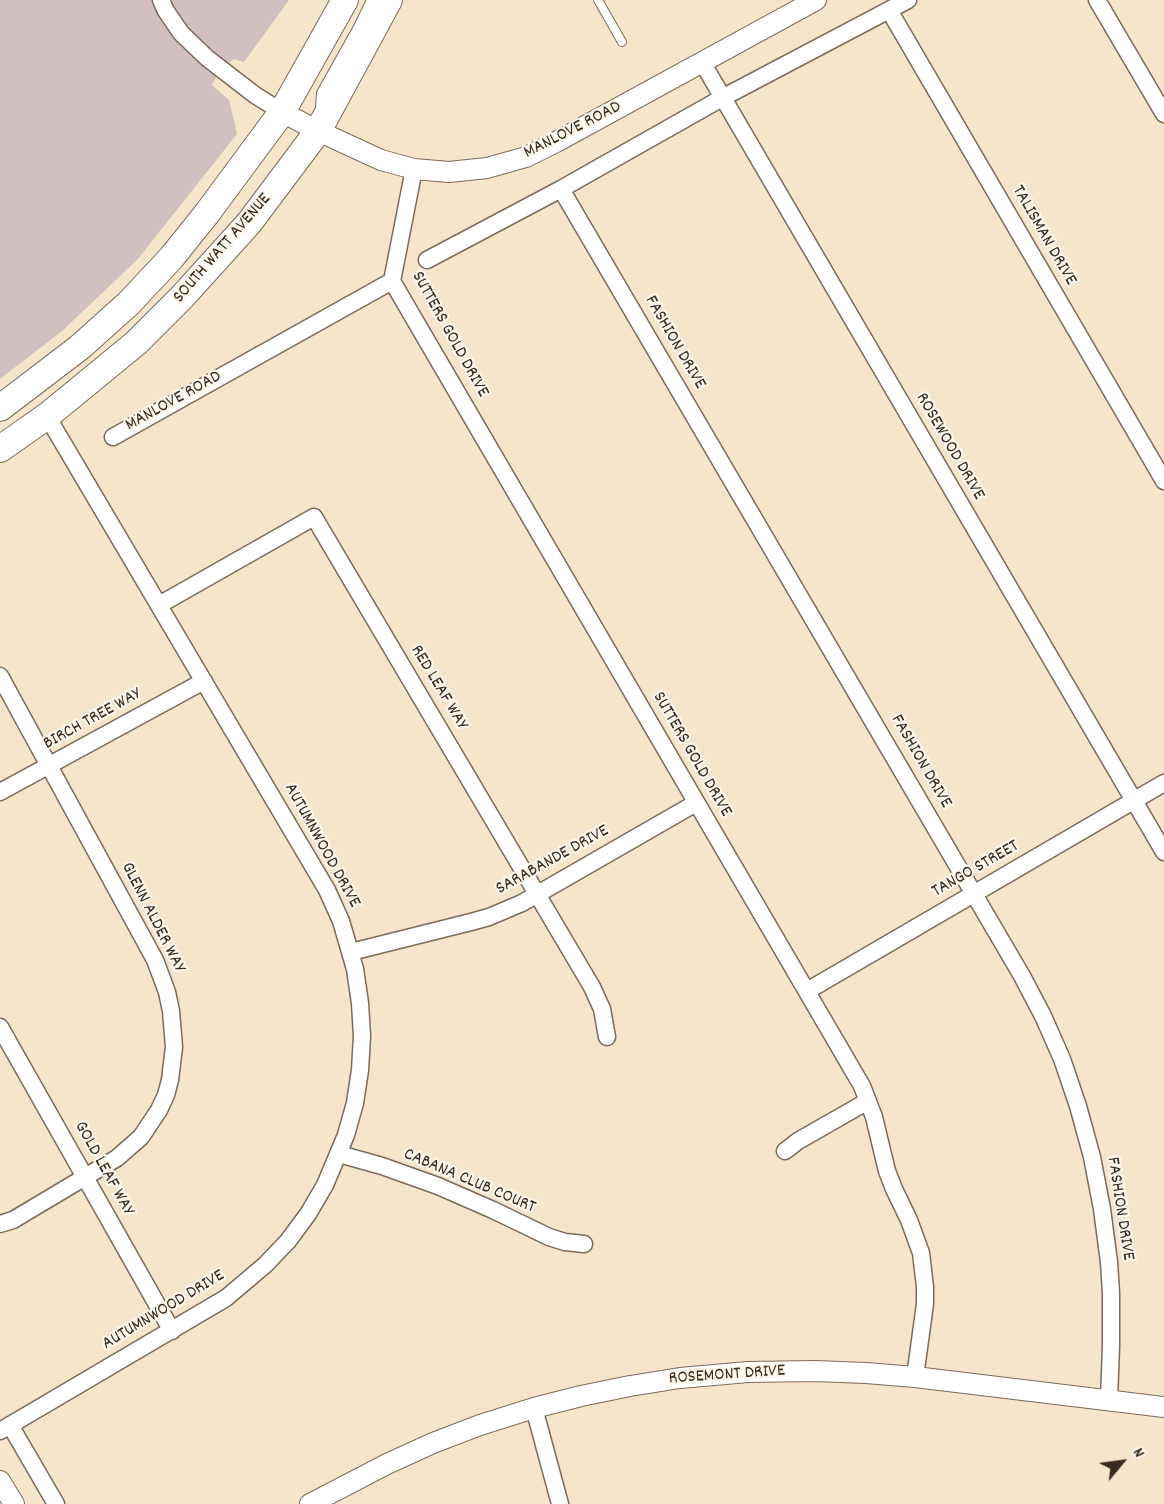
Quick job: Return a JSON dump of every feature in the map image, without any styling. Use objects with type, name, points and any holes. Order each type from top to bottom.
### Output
[{"type":"main road","name":"SOUTH WATT AVENUE","points":[[0,408],[80,347],[129,303],[172,257],[282,112],[345,0]]},
{"type":"main road","name":"SOUTH WATT AVENUE","points":[[0,449],[47,416],[136,343],[182,297],[249,223],[318,131],[389,0]]},
{"type":"street","points":[[161,0],[181,33],[207,58],[255,95],[282,112]]},
{"type":"street","name":"MANLOVE ROAD","points":[[282,112],[381,160],[414,169],[449,172],[487,168],[526,158],[816,0]]},
{"type":"street","points":[[427,260],[561,189],[722,98],[908,0]]},
{"type":"street","points":[[1096,0],[1164,114]]},
{"type":"street","name":"TALISMAN DRIVE","points":[[889,10],[1164,481]]},
{"type":"street","name":"ROSEWOOD DRIVE","points":[[702,62],[1164,852]]},
{"type":"street","name":"SUTTERS GOLD DRIVE","points":[[414,169],[392,280],[862,1086],[874,1117],[887,1171],[916,1236],[924,1269],[925,1304],[915,1377]]},
{"type":"street","name":"FASHION DRIVE","points":[[561,189],[1022,976],[1043,1016],[1062,1059],[1078,1106],[1102,1209],[1111,1293],[1108,1400]]},
{"type":"street","name":"MANLOVE ROAD","points":[[112,437],[392,280]]},
{"type":"street","name":"AUTUMNWOOD DRIVE","points":[[5,1428],[226,1298],[265,1266],[288,1241],[308,1214],[325,1185],[346,1135],[355,1103],[362,1036],[360,1003],[351,952],[341,921],[327,890],[47,416]]},
{"type":"street","name":"RED LEAF WAY","points":[[159,605],[314,517],[592,987],[602,1009],[607,1038]]},
{"type":"street","name":"GLENN ALDER WAY","points":[[0,676],[155,960],[167,992],[174,1029],[170,1080],[155,1117],[141,1137],[117,1158],[13,1220],[0,1224]]},
{"type":"street","name":"BIRCH TREE WAY","points":[[0,792],[204,681]]},
{"type":"street","name":"TANGO STREET","points":[[807,991],[1164,783]]},
{"type":"street","name":"SARABANDE DRIVE","points":[[351,952],[489,917],[522,903],[696,803]]},
{"type":"street","name":"GOLD LEAF WAY","points":[[0,1027],[172,1331]]},
{"type":"street","points":[[785,1151],[798,1141],[868,1101]]},
{"type":"street","name":"CABANA CLUB COURT","points":[[339,1154],[382,1166],[438,1186],[549,1238],[584,1244]]},
{"type":"street","name":"ROSEMONT DRIVE","points":[[310,1504],[387,1464],[480,1425],[581,1396],[680,1378],[748,1372],[866,1373],[1164,1407]]},
{"type":"street","points":[[534,1408],[560,1504]]},
{"type":"street","points":[[5,1428],[56,1504]]},
{"type":"street","points":[[0,1480],[14,1504]]},
{"type":"lane","points":[[318,131],[321,93],[371,0]]},
{"type":"lane","points":[[598,0],[622,42]]},
{"type":"shaded area","points":[[0,0],[289,0],[244,62],[234,59],[220,69],[212,85],[229,100],[237,134],[137,260],[62,331],[0,379]]}]
